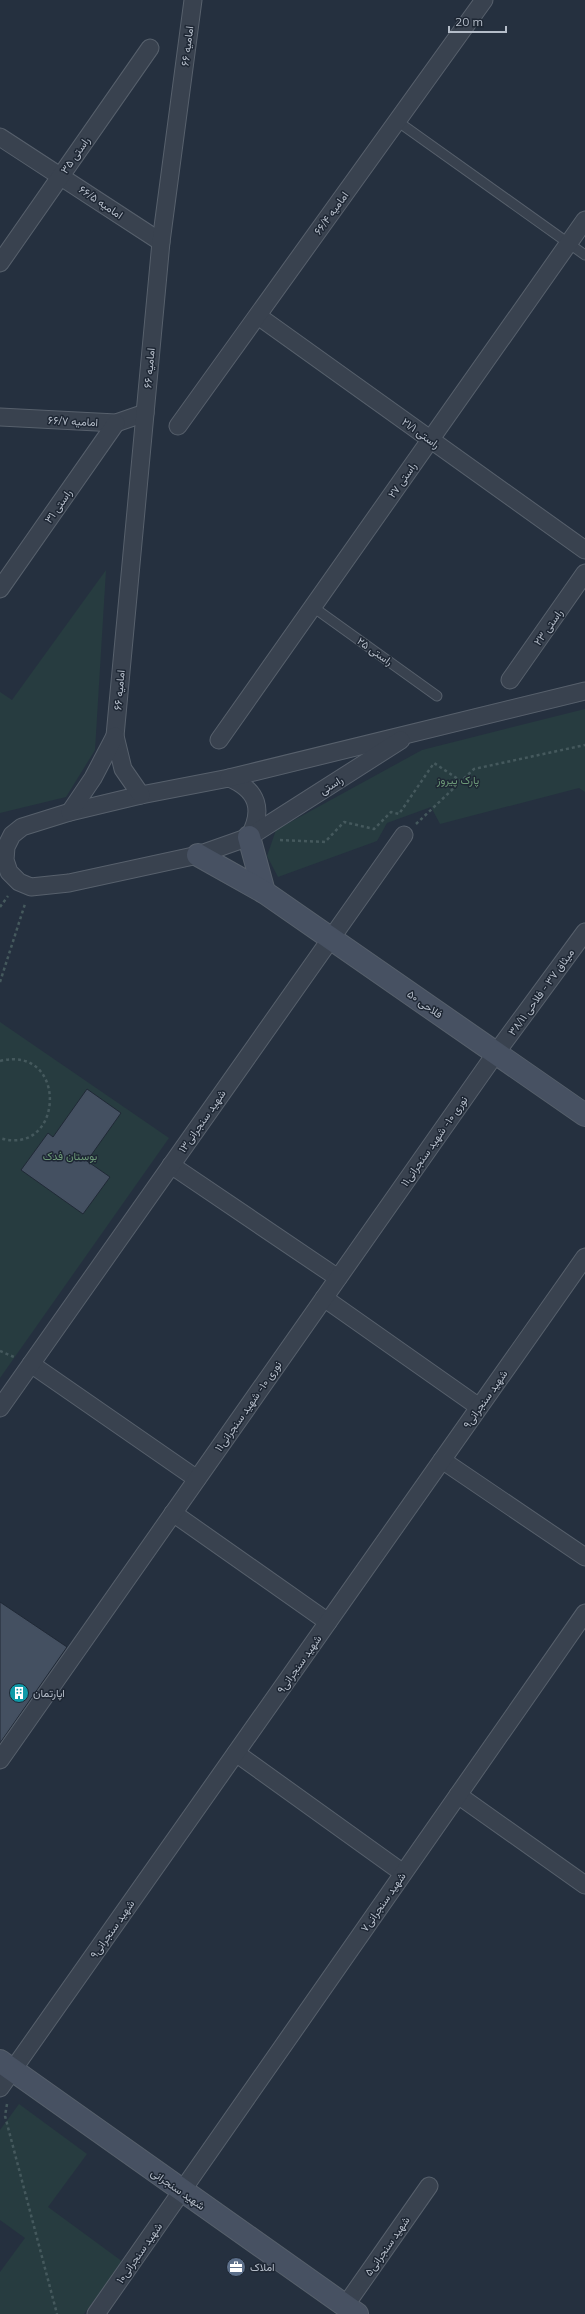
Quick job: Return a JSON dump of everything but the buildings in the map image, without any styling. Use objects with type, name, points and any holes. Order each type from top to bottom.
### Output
[{"type":"street","name":"امامیه ۶۶","points":[[115,736],[161,242],[193,0]]},
{"type":"street","name":"امامیه ۶۶/۴","points":[[178,426],[484,0]]},
{"type":"street","name":"راستی ۳۵","points":[[0,263],[150,48]]},
{"type":"street","name":"امامیه ۶۶/۵","points":[[0,137],[61,175],[161,242]]},
{"type":"street","name":"راستی ۲۷","points":[[219,740],[585,220]]},
{"type":"street","name":"راستی ۲۱/۱","points":[[258,316],[585,550]]},
{"type":"street","name":"امامیه ۶۶/۷","points":[[0,417],[116,423],[145,414]]},
{"type":"street","name":"راستی ۳۱","points":[[0,590],[116,423]]},
{"type":"street","name":"راستی ۲۳","points":[[510,680],[585,573]]},
{"type":"street","name":"راستی","points":[[22,827],[70,812],[141,795],[230,778],[585,690]]},
{"type":"street","name":"راستی","points":[[25,884],[69,883],[198,855],[249,837],[413,732]]},
{"type":"street","points":[[115,736],[123,769],[141,795]]},
{"type":"street","points":[[70,812],[93,778],[115,736]]},
{"type":"street","points":[[230,778],[243,784],[253,795],[258,809],[256,824],[249,837],[264,892]]},
{"type":"street","points":[[0,832],[22,827]]},
{"type":"street","points":[[22,827],[12,835],[6,847],[5,860],[9,872],[25,884]]},
{"type":"street","name":"شهید سنجرانی۱۳","points":[[0,1408],[404,835]]},
{"type":"street","name":"فلاحی ۵۰","points":[[198,855],[264,892],[585,1115]]},
{"type":"street","points":[[0,878],[25,884]]},
{"type":"street","name":"میثاق ۳۷ - فلاحی ۳۸/۱۱","points":[[496,1053],[585,932]]},
{"type":"street","name":"نوری ۱۰- شهید سنجرانی۱۱","points":[[0,1760],[496,1053]]},
{"type":"street","points":[[171,1165],[338,1278]]},
{"type":"street","name":"شهید سنجرانی۹","points":[[4,2095],[6,2066],[236,1753],[585,1257]]},
{"type":"street","points":[[324,1298],[479,1407]]},
{"type":"street","points":[[31,1364],[197,1479]]},
{"type":"street","points":[[442,1460],[585,1557]]},
{"type":"street","points":[[173,1513],[328,1622]]},
{"type":"street","name":"شهید سنجرانی۷","points":[[181,2192],[585,1613]]},
{"type":"street","points":[[236,1753],[403,1873]]},
{"type":"street","points":[[458,1795],[585,1885]]},
{"type":"street","name":"شهید سنجرانی","points":[[6,2066],[181,2192],[351,2310]]},
{"type":"street","name":"شهید سنجرانی۵","points":[[351,2310],[429,2186]]},
{"type":"street","name":"شهید سنجرانی۱۰","points":[[96,2314],[181,2192]]},
{"type":"lane","points":[[397,121],[585,256]]},
{"type":"lane","name":"راستی ۲۵","points":[[312,607],[437,696]]},
{"type":"path","points":[[404,835],[474,769],[585,745]]},
{"type":"path","points":[[249,837],[325,842],[344,822],[374,829],[391,812],[399,814],[434,763],[461,781]]},
{"type":"path","points":[[0,982],[25,884]]},
{"type":"path","points":[[0,1061],[18,1060],[37,1068],[44,1076],[51,1096],[48,1116],[35,1133],[15,1140],[0,1138]]},
{"type":"path","points":[[4,2095],[5,2116],[57,2314]]},
{"type":"green space","points":[[106,570],[95,750],[66,797],[0,813],[0,692],[12,700]]},
{"type":"green space","name":"پارک پیروز","points":[[585,709],[585,792],[579,788],[440,824],[431,807],[387,823],[377,841],[278,877],[267,856],[276,830],[422,750]]},
{"type":"green space","name":"بوستان فدک","points":[[0,1022],[169,1138],[0,1378]]},
{"type":"green space","points":[[19,2104],[87,2154],[48,2207],[123,2262],[84,2314],[0,2314],[0,2272],[25,2238],[0,2220],[0,2130]]},
{"type":"place","name":"اپارتمان","points":[[19,1693]]},
{"type":"place","name":"املاک","points":[[236,2267]]}]
